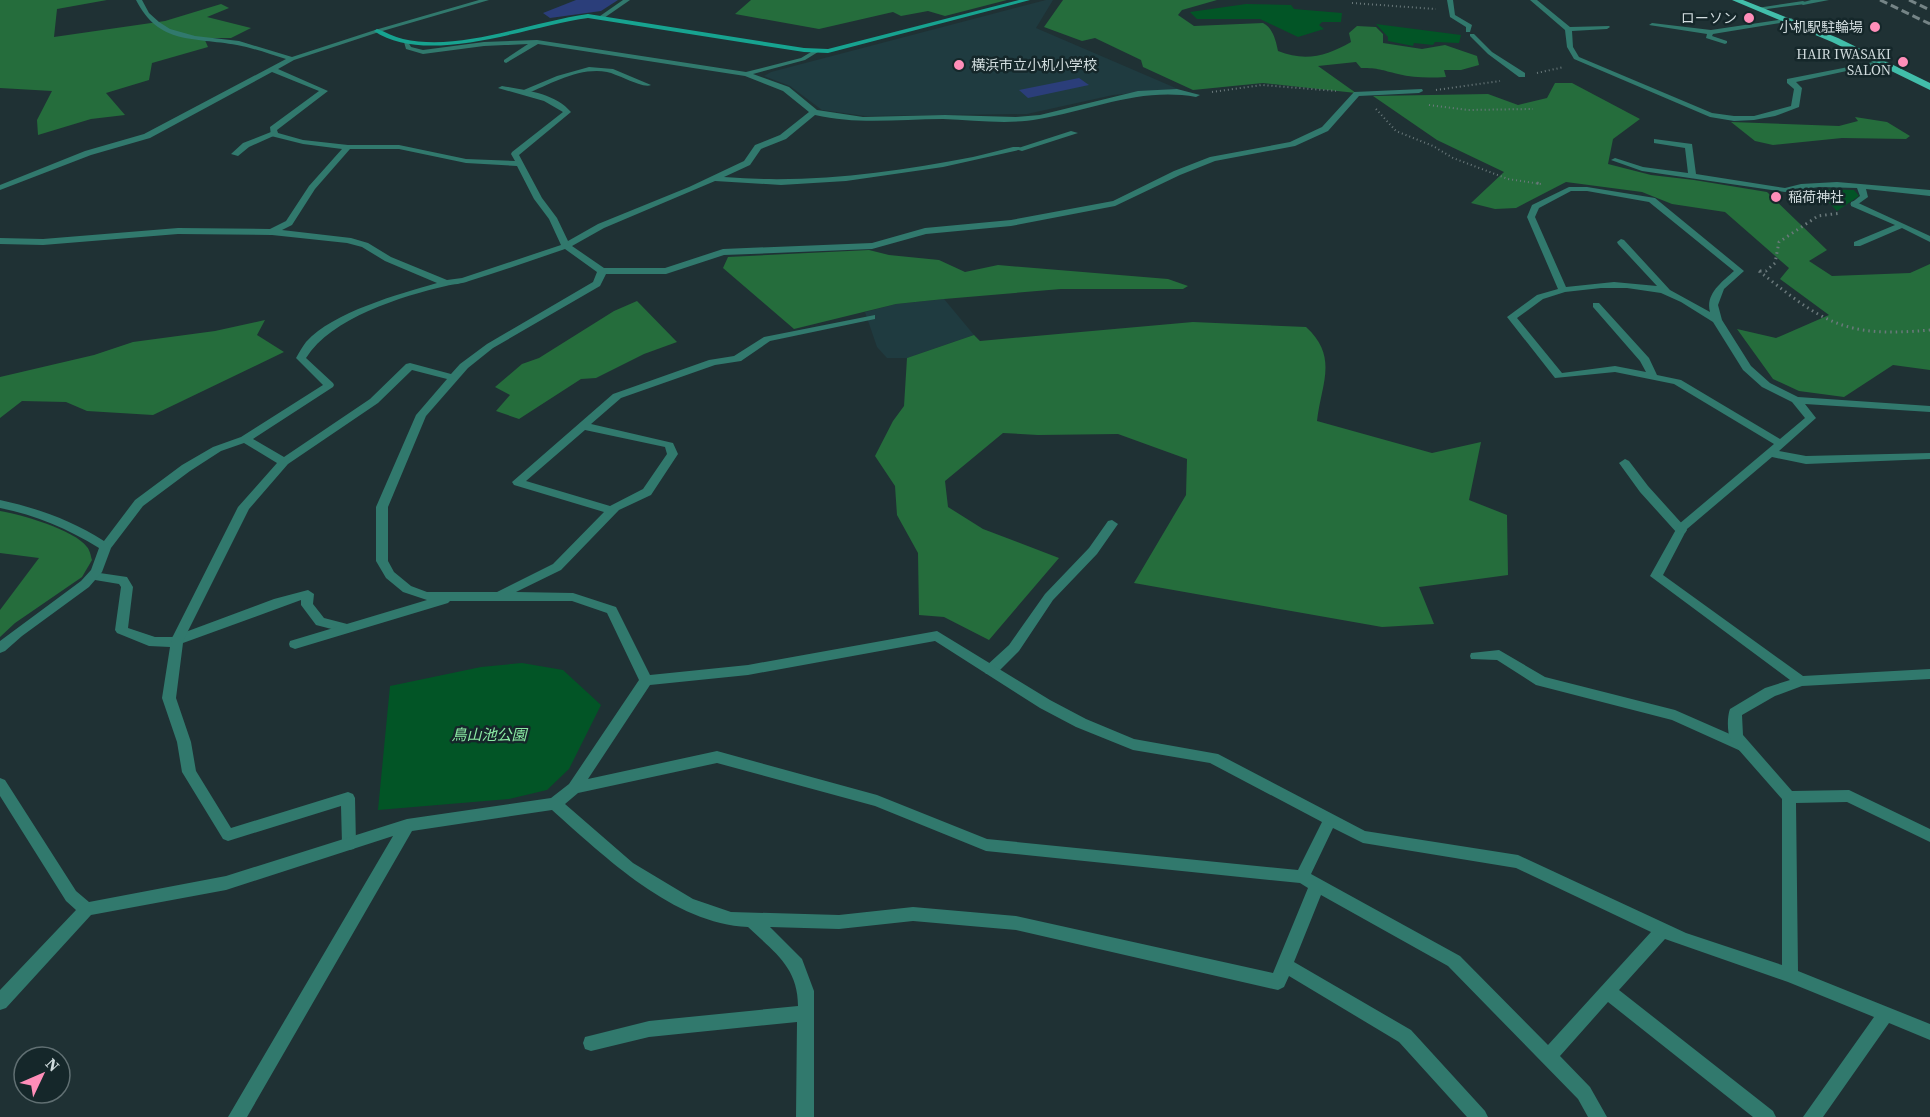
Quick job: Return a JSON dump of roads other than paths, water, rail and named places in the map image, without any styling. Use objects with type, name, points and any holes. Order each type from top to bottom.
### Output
[{"type":"main road","points":[[1736,0],[1791,20],[1884,62],[1930,87]]},
{"type":"street","points":[[140,0],[144,12],[157,25],[177,36],[238,43],[292,59]]},
{"type":"street","points":[[0,188],[88,153],[147,136],[292,59],[377,30],[486,0]]},
{"type":"street","points":[[602,17],[627,0]]},
{"type":"street","points":[[377,30],[390,38],[406,43],[473,39],[577,17],[602,17],[816,51],[842,48],[1027,0]]},
{"type":"street","points":[[1450,0],[1452,16],[1470,26],[1470,33],[1490,53],[1522,75]]},
{"type":"street","points":[[1533,0],[1568,28],[1607,27]]},
{"type":"street","points":[[1760,8],[1826,0]]},
{"type":"street","points":[[1652,25],[1711,32],[1791,20]]},
{"type":"street","points":[[1568,28],[1573,60],[1710,115],[1757,120],[1795,107],[1798,88],[1790,81],[1884,62]]},
{"type":"street","points":[[523,30],[537,42]]},
{"type":"street","points":[[1711,32],[1708,37],[1725,42]]},
{"type":"street","points":[[406,43],[408,48],[423,52],[484,44],[537,42],[746,74],[786,89],[814,112],[862,120],[945,117],[1021,120],[1109,98],[1183,91],[1196,95]]},
{"type":"street","points":[[506,61],[537,42]]},
{"type":"street","points":[[746,74],[803,59],[816,51]]},
{"type":"street","points":[[523,92],[575,74],[598,69],[624,75],[647,85]]},
{"type":"street","points":[[273,70],[324,91],[273,129],[274,134]]},
{"type":"street","points":[[502,88],[546,99],[564,107],[567,112],[515,154],[538,199],[553,218],[566,246],[602,271],[666,271],[723,252],[872,246],[925,231],[1011,223],[1115,204],[1177,173],[1213,159],[1292,144],[1325,129],[1357,94],[1419,92]]},
{"type":"street","points":[[0,648],[93,576],[105,548],[139,503],[186,468],[217,449],[245,439],[329,385],[301,358],[304,349],[324,332],[389,300],[464,280],[566,246],[601,226],[715,179],[747,163],[758,147],[783,136],[814,112]]},
{"type":"street","points":[[715,179],[781,182],[836,178],[977,159],[1074,132]]},
{"type":"street","points":[[235,154],[246,146],[274,134],[303,142],[348,147],[399,147],[466,161],[519,164]]},
{"type":"street","points":[[1657,141],[1689,146],[1692,175]]},
{"type":"street","points":[[272,232],[289,223],[312,188],[348,147]]},
{"type":"street","points":[[1615,160],[1642,169],[1785,190],[1800,185],[1882,187],[1930,193]]},
{"type":"street","points":[[1861,188],[1864,197],[1854,204],[1930,238]]},
{"type":"street","points":[[1563,290],[1531,217],[1535,207],[1569,189],[1587,189],[1652,200],[1739,271],[1720,288],[1713,305],[1717,320],[1747,368],[1766,385],[1796,400],[1930,410]]},
{"type":"street","points":[[1857,244],[1902,225]]},
{"type":"street","points":[[0,241],[43,242],[178,231],[272,232],[357,243],[446,283]]},
{"type":"street","points":[[1621,242],[1666,292]]},
{"type":"street","points":[[602,271],[597,284],[490,346],[454,378],[421,416],[382,507],[382,561],[390,575],[406,589],[426,596],[450,598],[573,597],[612,610],[646,680]]},
{"type":"street","points":[[1717,320],[1666,292],[1647,287],[1607,286],[1563,290],[1540,297],[1512,317],[1559,376],[1615,369],[1677,382],[1776,448],[1806,460],[1930,456]]},
{"type":"street","points":[[1596,305],[1645,360],[1653,377]]},
{"type":"street","points":[[611,510],[518,483],[617,396],[713,362],[737,359],[767,339],[873,317]]},
{"type":"street","points":[[349,844],[348,798],[228,835],[189,772],[184,742],[170,698],[177,640],[244,507],[284,462],[374,400],[410,366],[454,378]]},
{"type":"street","points":[[1796,400],[1811,418],[1682,530],[1656,576],[1801,681]]},
{"type":"street","points":[[496,598],[557,567],[611,510],[647,492],[673,454],[669,445],[584,426]]},
{"type":"street","points":[[245,439],[284,462]]},
{"type":"street","points":[[1625,462],[1644,489],[1682,530]]},
{"type":"street","points":[[0,504],[29,509],[54,518],[76,528],[105,548]]},
{"type":"street","points":[[991,670],[1014,648],[1049,597],[1093,550],[1112,524]]},
{"type":"street","points":[[93,576],[123,580],[127,587],[121,630],[150,640],[166,643],[177,640],[223,626],[262,607],[308,594],[307,605],[320,622],[347,628]]},
{"type":"street","points":[[295,644],[450,598]]},
{"type":"street","points":[[646,680],[748,670],[937,636],[1081,723],[1132,744],[1213,758],[1363,837],[1518,862],[1663,930],[1790,975],[1930,1032]]},
{"type":"street","points":[[1476,656],[1499,655],[1541,681],[1675,715],[1744,746]]},
{"type":"street","points":[[1790,975],[1789,797],[1736,736],[1735,712],[1770,692],[1801,681],[1930,674]]},
{"type":"street","points":[[0,1002],[87,909],[226,883],[407,825],[555,804],[574,788],[646,680]]},
{"type":"street","points":[[574,788],[717,757],[877,801],[986,845],[1302,877],[1454,961],[1584,1093],[1598,1117]]},
{"type":"street","points":[[0,784],[71,896],[87,909]]},
{"type":"street","points":[[1789,797],[1849,796],[1930,836]]},
{"type":"street","points":[[555,804],[628,868],[688,904],[731,919],[839,922],[913,914],[1016,923],[1278,981],[1317,885]]},
{"type":"street","points":[[1302,877],[1330,820]]},
{"type":"street","points":[[237,1117],[407,825]]},
{"type":"street","points":[[752,920],[796,963],[806,991],[805,1117]]},
{"type":"street","points":[[1548,1057],[1663,930]]},
{"type":"street","points":[[1285,965],[1405,1036],[1479,1117]]},
{"type":"street","points":[[1607,991],[1767,1117]]},
{"type":"street","points":[[591,1043],[649,1029],[806,1013]]},
{"type":"street","points":[[1812,1117],[1886,1014]]},
{"type":"water","points":[[576,0],[618,0],[601,11],[550,18],[543,13]]},
{"type":"water","points":[[1079,78],[1089,85],[1028,98],[1019,90]]},
{"type":"railway","points":[[1880,0],[1930,24]]},
{"type":"railway","points":[[1909,0],[1930,10]]},
{"type":"place","name":"ローソン","points":[[1749,18]]},
{"type":"place","name":"小机駅駐輪場","points":[[1875,27]]},
{"type":"place","name":"HAIR IWASAKI SALON","points":[[1903,62]]},
{"type":"place","name":"横浜市立小机小学校","points":[[959,65]]},
{"type":"place","name":"稲荷神社","points":[[1776,197]]},
{"type":"park label","name":"鳥山池公園","points":[[489,734]]}]
